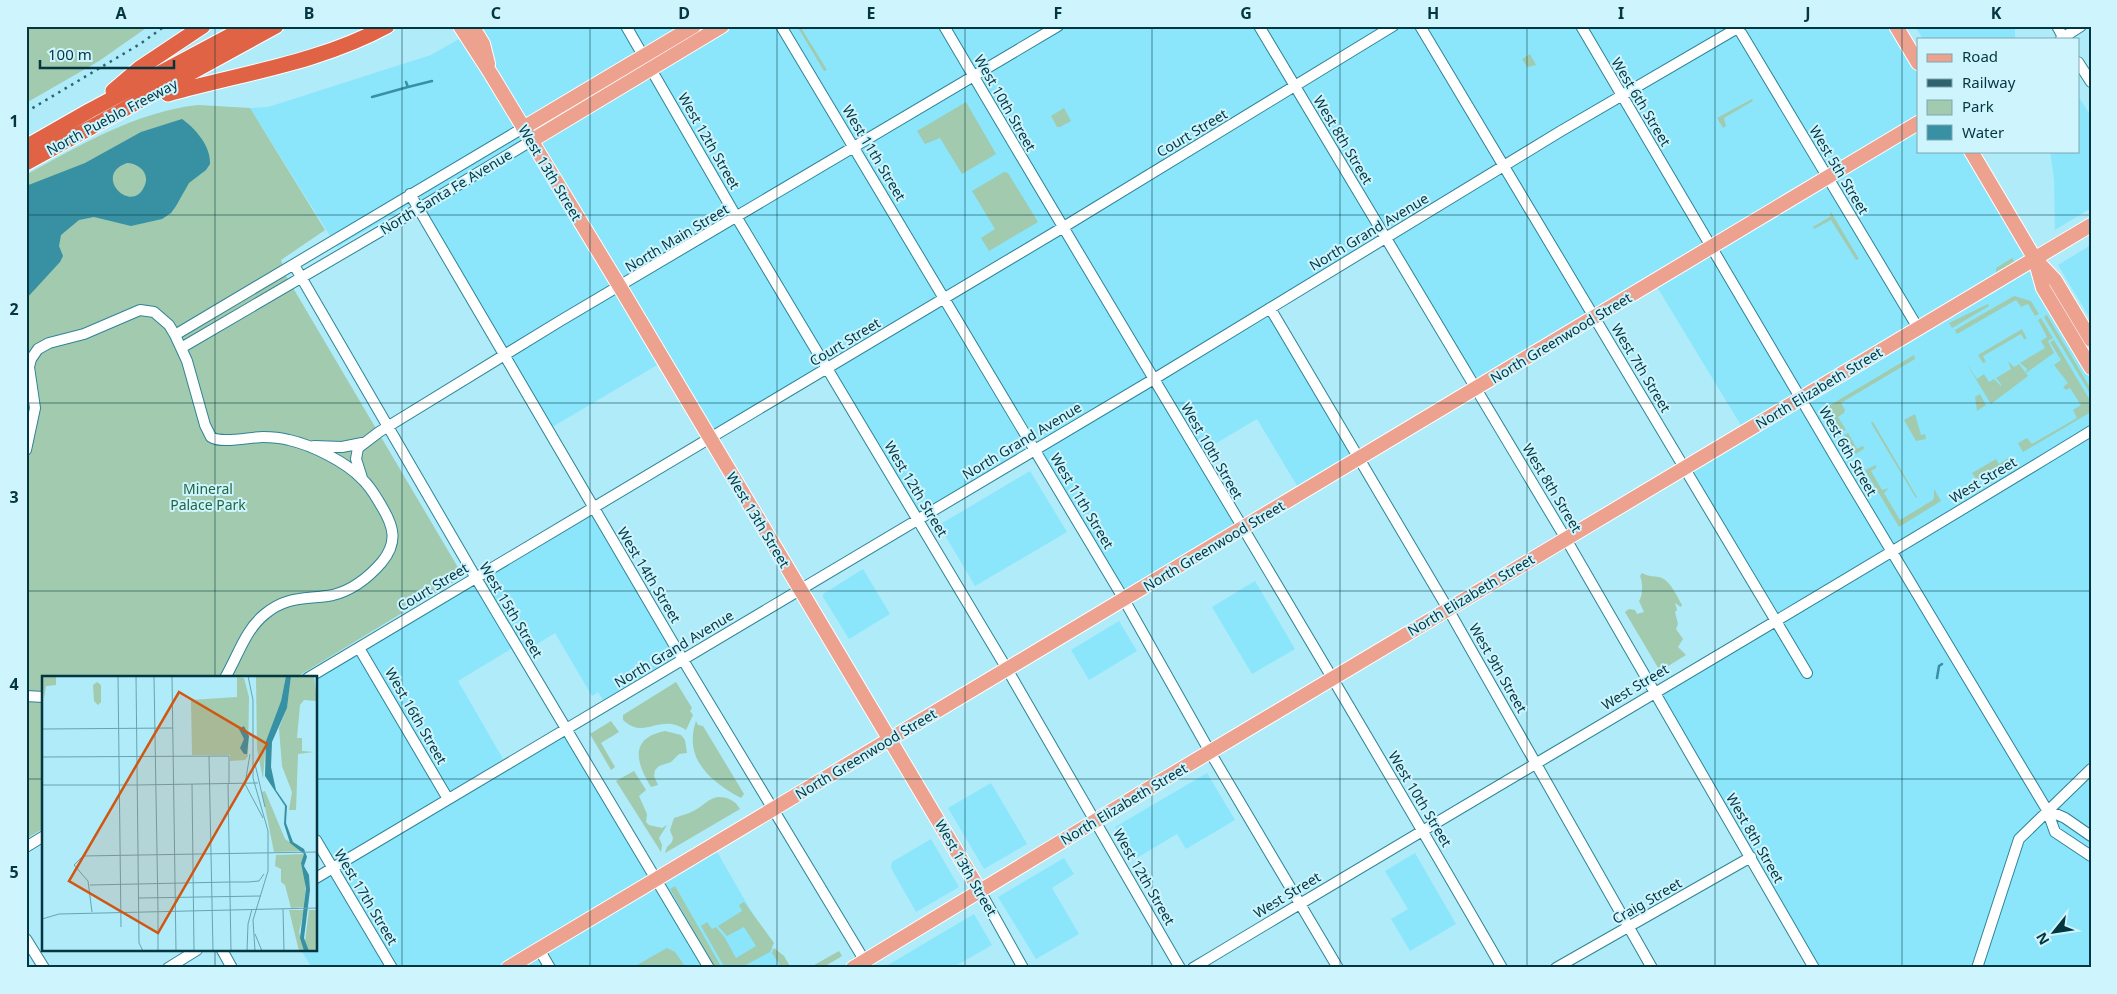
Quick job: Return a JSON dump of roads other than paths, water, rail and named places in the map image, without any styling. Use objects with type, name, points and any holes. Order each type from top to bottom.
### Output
[{"type":"highway","points":[[89,110],[140,68],[203,26]]},
{"type":"highway","name":"North Pueblo Freeway","points":[[26,147],[89,110],[248,26]]},
{"type":"highway","name":"North Pueblo Freeway","points":[[26,163],[276,26]]},
{"type":"highway","points":[[140,102],[320,56],[387,26]]},
{"type":"main road","name":"West 13th Street","points":[[460,26],[620,287],[980,891]]},
{"type":"main road","name":"West 13th Street","points":[[472,26],[482,44],[491,74]]},
{"type":"main road","name":"North Santa Fe Avenue","points":[[524,128],[694,26]]},
{"type":"main road","name":"North Santa Fe Avenue","points":[[531,141],[652,70],[722,26]]},
{"type":"main road","points":[[1896,26],[1917,61]]},
{"type":"main road","name":"North Greenwood Street","points":[[508,968],[1917,124]]},
{"type":"main road","points":[[1972,152],[2035,259],[2055,280],[2091,340]]},
{"type":"main road","name":"North Elizabeth Street","points":[[862,965],[980,891],[1210,752],[2091,225]]},
{"type":"main road","points":[[2035,259],[2043,288],[2091,368]]},
{"type":"street","name":"West 12th Street","points":[[626,26],[737,218],[1007,669],[1180,968]]},
{"type":"street","name":"West 11th Street","points":[[781,26],[1124,600],[1210,752],[1338,968]]},
{"type":"street","name":"West 10th Street","points":[[944,26],[1062,228],[1423,830],[1502,968]]},
{"type":"street","name":"North Main Street","points":[[362,478],[356,458],[358,448],[362,443],[388,426],[1058,26]]},
{"type":"street","name":"West 8th Street","points":[[1259,26],[1566,539],[1814,968]]},
{"type":"street","name":"Court Street","points":[[311,676],[1295,88],[1393,26]]},
{"type":"street","name":"West 7th Street","points":[[1420,26],[1808,673]]},
{"type":"street","name":"West 6th Street","points":[[1581,26],[1891,551],[2047,810],[2054,832],[2091,856]]},
{"type":"street","points":[[2057,26],[2063,38],[2081,26]]},
{"type":"street","name":"North Grand Avenue","points":[[318,877],[800,591],[1622,95],[1739,27]]},
{"type":"street","name":"West 5th Street","points":[[1739,27],[1918,328]]},
{"type":"street","points":[[2080,65],[2091,82]]},
{"type":"street","name":"North Santa Fe Avenue","points":[[175,335],[524,128]]},
{"type":"street","name":"North Santa Fe Avenue","points":[[181,348],[419,209],[531,141]]},
{"type":"street","name":"West 14th Street","points":[[410,194],[503,356],[773,809],[862,965]]},
{"type":"street","name":"West 15th Street","points":[[294,265],[476,578],[709,968]]},
{"type":"street","name":"West 9th Street","points":[[1270,308],[1448,609],[1652,968]]},
{"type":"street","points":[[26,379],[34,353],[43,345],[84,334],[134,312],[146,310],[154,312],[169,325],[181,348]]},
{"type":"street","name":"North Main Street","points":[[181,348],[195,386],[205,425],[208,433],[215,439],[266,437],[312,446],[342,447],[362,443]]},
{"type":"street","points":[[26,450],[36,408],[29,367]]},
{"type":"street","name":"West Street","points":[[1194,968],[1536,762],[1777,622],[2091,431]]},
{"type":"street","name":"North Main Street","points":[[226,676],[251,628],[272,609],[297,598],[333,594],[350,589],[365,580],[387,555],[394,537],[392,524],[373,492],[362,478],[312,446]]},
{"type":"street","name":"West 16th Street","points":[[359,648],[448,799]]},
{"type":"street","points":[[26,696],[42,697]]},
{"type":"street","points":[[1977,968],[2018,839],[2091,769]]},
{"type":"street","points":[[2047,810],[2065,818],[2091,836]]},
{"type":"street","points":[[26,847],[42,837]]},
{"type":"street","name":"West 17th Street","points":[[318,843],[392,968]]},
{"type":"street","name":"Craig Street","points":[[1556,968],[1751,857]]},
{"type":"street","name":"West 13th Street","points":[[980,891],[1023,968]]},
{"type":"street","points":[[26,939],[44,968]]},
{"type":"street","points":[[539,949],[550,968]]},
{"type":"street","points":[[168,968],[194,952]]},
{"type":"street","points":[[223,952],[232,968]]},
{"type":"water","points":[[182,119],[192,127],[205,144],[210,157],[210,164],[206,170],[189,183],[171,213],[162,219],[131,226],[94,217],[79,220],[61,235],[59,246],[63,256],[60,262],[26,299],[26,186],[85,163],[141,132]],"holes":[[[127,163],[131,163],[143,170],[146,178],[144,187],[138,194],[131,197],[124,195],[118,190],[113,176],[117,169]]]},
{"type":"waterway","points":[[408,87],[432,81]]},
{"type":"waterway","points":[[372,97],[408,87],[406,82]]},
{"type":"waterway","points":[[1937,678],[1939,666],[1942,664]]},
{"type":"railway","points":[[26,112],[140,44],[165,26]]},
{"type":"park label","name":"Mineral Palace Park","points":[[208,498]]}]
